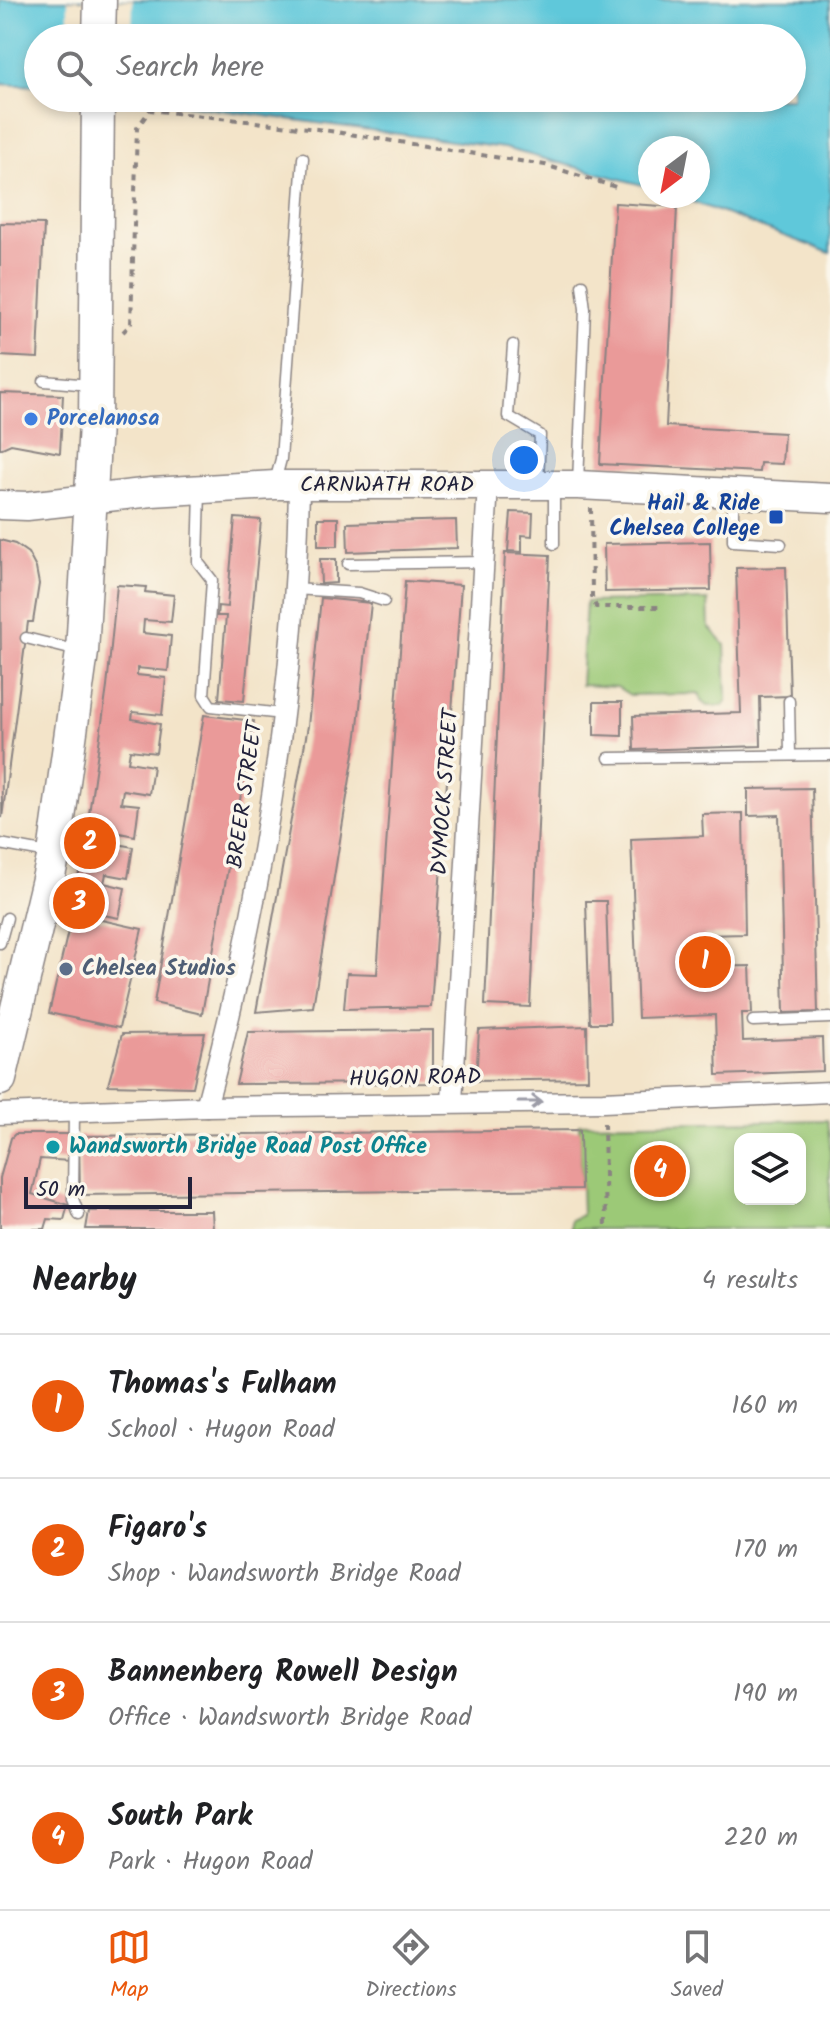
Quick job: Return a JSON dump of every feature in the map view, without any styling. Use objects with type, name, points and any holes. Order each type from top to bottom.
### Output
[{"type":"main road","points":[[99,24],[100,0]]},
{"type":"main road","points":[[0,1079],[6,1026],[54,854],[82,652],[95,436],[98,112]]},
{"type":"street","name":"CARNWATH ROAD","points":[[0,505],[27,506],[200,489],[287,485],[565,485],[830,498]]},
{"type":"street","name":"BREER STREET","points":[[206,1107],[259,876],[282,714],[294,589],[287,485]]},
{"type":"street","name":"DYMOCK STREET","points":[[452,1102],[488,485]]},
{"type":"street","name":"HUGON ROAD","points":[[0,1114],[452,1102],[603,1102],[830,1092]]},
{"type":"lane","points":[[287,485],[281,459],[303,158]]},
{"type":"lane","points":[[554,544],[565,485],[585,309],[582,285]]},
{"type":"lane","points":[[513,345],[508,416],[540,435],[565,485]]},
{"type":"lane","points":[[44,381],[96,385]]},
{"type":"lane","points":[[200,489],[198,562],[212,580],[204,695],[211,706],[282,714]]},
{"type":"lane","points":[[733,494],[733,541],[781,544]]},
{"type":"lane","points":[[348,564],[485,562]]},
{"type":"lane","points":[[294,589],[359,593],[384,601]]},
{"type":"lane","points":[[26,638],[82,652]]},
{"type":"lane","points":[[789,701],[790,755]]},
{"type":"lane","points":[[609,758],[830,755]]},
{"type":"lane","points":[[0,844],[54,854]]},
{"type":"lane","points":[[0,943],[7,918]]},
{"type":"lane","points":[[753,1021],[830,1018]]},
{"type":"lane","points":[[74,1112],[73,1199],[79,1215]]},
{"type":"path","points":[[565,485],[596,607],[662,607]]},
{"type":"path","points":[[604,1124],[606,1229]]},
{"type":"green space","points":[[708,600],[709,627],[725,645],[727,700],[723,706],[707,706],[701,701],[700,694],[630,695],[617,687],[581,685],[586,602]]},
{"type":"green space","points":[[827,1120],[830,1229],[571,1229],[571,1220],[582,1215],[579,1124]]},
{"type":"water","points":[[0,0],[830,0],[830,253],[709,208],[710,136],[638,136],[638,184],[504,148],[236,112],[806,112],[806,24],[24,24],[24,85],[0,84]]},
{"type":"pier","points":[[68,0],[133,0],[132,24],[68,24]]},
{"type":"building","points":[[615,203],[638,204],[638,208],[677,208],[666,426],[784,433],[782,464],[760,463],[759,472],[600,464]]},
{"type":"building","points":[[0,223],[44,224],[38,358],[0,356]]},
{"type":"building","name":"Porcelanosa","points":[[0,393],[63,395],[60,453],[11,444],[0,449]]},
{"type":"building","points":[[511,512],[533,513],[532,536],[522,535],[522,552],[508,551]]},
{"type":"building","points":[[235,518],[261,520],[244,701],[219,699],[226,616],[217,616],[218,606],[227,607]]},
{"type":"building","points":[[318,518],[338,518],[338,546],[318,546]]},
{"type":"building","points":[[456,520],[457,548],[348,552],[347,523]]},
{"type":"building","points":[[0,540],[15,544],[28,553],[36,568],[39,584],[33,622],[28,622],[2,818]]},
{"type":"building","points":[[710,542],[711,590],[605,592],[604,544]]},
{"type":"building","points":[[505,553],[550,555],[530,1007],[485,1005]]},
{"type":"building","points":[[320,559],[336,559],[336,583],[321,584]]},
{"type":"building","points":[[786,567],[790,696],[760,697],[761,746],[634,750],[633,716],[741,713],[736,568]]},
{"type":"building","points":[[405,581],[461,585],[431,1007],[344,1009],[347,973],[377,974]]},
{"type":"building","points":[[117,585],[146,587],[145,592],[174,595],[171,622],[144,620],[143,633],[171,636],[168,671],[137,668],[137,675],[166,678],[162,715],[133,712],[132,719],[160,724],[156,753],[130,750],[128,762],[153,766],[149,794],[123,790],[121,803],[139,805],[135,836],[114,832],[112,843],[133,847],[128,878],[106,874],[104,883],[125,888],[119,918],[98,914],[97,919],[142,929],[119,1028],[49,1013],[72,914],[89,814],[107,687]]},
{"type":"building","points":[[321,598],[371,603],[357,735],[313,1007],[256,1012],[308,726]]},
{"type":"building","points":[[594,702],[622,702],[622,736],[594,735]]},
{"type":"building","points":[[204,715],[254,721],[202,1014],[154,1003]]},
{"type":"building","points":[[812,788],[818,1012],[784,1013],[779,815],[748,816],[748,789]]},
{"type":"building","points":[[743,813],[745,934],[704,935],[706,967],[750,966],[752,1013],[742,1013],[743,1041],[822,1038],[823,1071],[717,1075],[715,1015],[638,1018],[631,839],[703,836],[702,814]]},
{"type":"building","points":[[586,901],[606,901],[610,1023],[590,1023]]},
{"type":"building","points":[[587,1026],[588,1079],[476,1081],[479,1030]]},
{"type":"building","points":[[433,1030],[433,1083],[236,1084],[248,1032]]},
{"type":"building","points":[[205,1033],[193,1087],[108,1085],[122,1034]]},
{"type":"building","points":[[580,1130],[581,1189],[80,1195],[79,1136]]},
{"type":"building","points":[[15,1134],[69,1134],[70,1161],[40,1159],[32,1194],[68,1205],[64,1220],[48,1219],[45,1229],[0,1229],[0,1178],[11,1138]]},
{"type":"building","points":[[89,1211],[212,1211],[213,1229],[86,1229]]},
{"type":"place","name":"Porcelanosa","points":[[31,419]]},
{"type":"place","name":"Hail & Ride Chelsea College","points":[[776,517]]},
{"type":"place","name":"Figaro's","points":[[90,843]]},
{"type":"place","name":"Bannenberg Rowell Design","points":[[79,903]]},
{"type":"place","name":"Thomas's Fulham","points":[[705,962]]},
{"type":"place","name":"Chelsea Studios","points":[[66,969]]},
{"type":"place","name":"Wandsworth Bridge Road Post Office","points":[[53,1147]]},
{"type":"place","name":"South Park","points":[[660,1171]]}]
